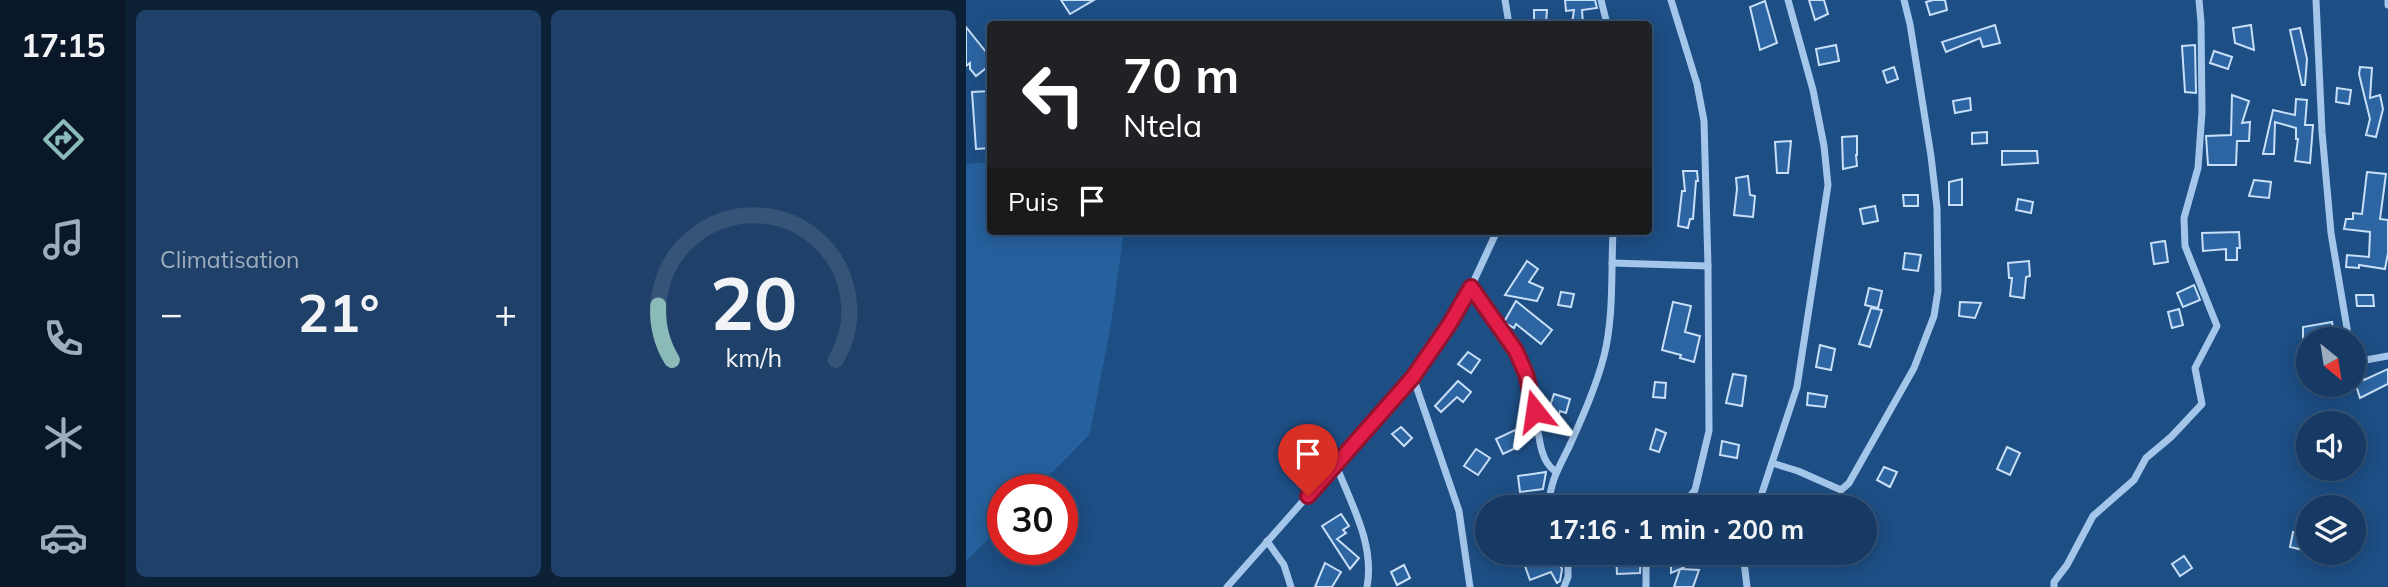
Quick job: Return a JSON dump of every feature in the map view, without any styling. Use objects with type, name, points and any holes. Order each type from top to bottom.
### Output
[{"type":"street","points":[[1505,0],[1508,21]]},
{"type":"street","points":[[1601,0],[1605,21]]},
{"type":"street","points":[[1671,0],[1704,121],[1709,266],[1709,431],[1695,490],[1691,495]]},
{"type":"street","points":[[1761,495],[1797,387],[1828,185],[1824,146],[1813,90],[1788,0]]},
{"type":"street","points":[[1772,463],[1841,490],[1849,483],[1914,368],[1934,316],[1938,291],[1937,208],[1925,111],[1904,0]]},
{"type":"street","points":[[2054,587],[2054,582],[2067,565],[2093,516],[2134,480],[2146,458],[2171,437],[2202,404],[2195,368],[2217,326],[2185,246],[2184,218],[2198,168],[2202,111],[2199,0]]},
{"type":"street","points":[[2316,0],[2322,132],[2331,233],[2347,327]]},
{"type":"street","points":[[1227,587],[1413,377],[1443,335],[1471,287],[1495,235]]},
{"type":"street","points":[[1550,495],[1555,471],[1580,421],[1604,355],[1613,235]]},
{"type":"street","points":[[1612,263],[1709,266]]},
{"type":"street","points":[[1471,287],[1508,337],[1522,362],[1544,455],[1555,471]]},
{"type":"street","points":[[2366,360],[2388,356]]},
{"type":"street","points":[[1413,377],[1459,511],[1470,587]]},
{"type":"street","points":[[1336,465],[1367,543],[1371,569],[1367,587]]},
{"type":"street","points":[[1267,541],[1284,565],[1291,587]]},
{"type":"street","points":[[1564,587],[1568,577],[1568,565]]},
{"type":"street","points":[[1646,565],[1646,587]]},
{"type":"street","points":[[1745,565],[1747,587]]},
{"type":"shaded area","points":[[987,162],[987,235],[1123,235],[1111,324],[1090,434],[1051,474],[987,474],[987,540],[966,561],[966,164]]},
{"type":"building","points":[[1061,0],[1094,0],[1070,14]]},
{"type":"building","points":[[1565,0],[1595,0],[1597,8],[1582,10],[1583,21],[1572,21],[1574,10],[1566,11]]},
{"type":"building","points":[[1809,0],[1824,0],[1828,14],[1815,20]]},
{"type":"building","points":[[1945,0],[1947,10],[1930,15],[1926,2]]},
{"type":"building","points":[[1765,1],[1777,43],[1760,50],[1750,7]]},
{"type":"building","points":[[1534,10],[1547,10],[1546,21],[1534,21]]},
{"type":"building","points":[[1995,25],[2000,43],[1983,47],[1980,38],[1946,52],[1942,42]]},
{"type":"building","points":[[2251,25],[2254,50],[2235,43],[2233,28]]},
{"type":"building","points":[[966,27],[987,53],[987,67],[976,76],[970,69],[970,63],[966,66]]},
{"type":"building","points":[[2300,28],[2307,59],[2305,85],[2302,85],[2290,30]]},
{"type":"building","points":[[1836,45],[1839,61],[1819,65],[1816,49]]},
{"type":"building","points":[[2195,45],[2196,93],[2185,92],[2182,46]]},
{"type":"building","points":[[2214,51],[2232,57],[2228,69],[2210,63]]},
{"type":"building","points":[[1894,67],[1898,79],[1887,83],[1883,71]]},
{"type":"building","points":[[2360,67],[2372,68],[2370,98],[2380,95],[2383,109],[2376,137],[2366,135],[2370,119],[2359,74]]},
{"type":"building","points":[[2337,88],[2351,90],[2349,104],[2336,102]]},
{"type":"building","points":[[987,91],[987,148],[976,149],[972,92]]},
{"type":"building","points":[[2232,95],[2249,101],[2242,123],[2250,122],[2249,141],[2237,141],[2236,165],[2208,165],[2206,136],[2231,135]]},
{"type":"building","points":[[1970,98],[1971,110],[1955,113],[1953,101]]},
{"type":"building","points":[[2296,99],[2307,100],[2305,125],[2313,125],[2310,163],[2295,161],[2298,139],[2296,128],[2275,122],[2274,154],[2263,154],[2273,110],[2295,115]]},
{"type":"building","points":[[1987,132],[1987,143],[1972,144],[1972,133]]},
{"type":"building","points":[[1857,136],[1857,166],[1843,169],[1842,137]]},
{"type":"building","points":[[1791,141],[1788,173],[1777,173],[1775,142]]},
{"type":"building","points":[[2002,151],[2037,151],[2038,163],[2002,165]]},
{"type":"building","points":[[1683,171],[1697,171],[1698,181],[1693,219],[1690,219],[1688,228],[1678,226],[1682,191],[1685,191]]},
{"type":"building","points":[[2367,172],[2386,174],[2380,219],[2388,220],[2385,269],[2359,265],[2359,268],[2346,267],[2347,255],[2369,257],[2370,232],[2344,229],[2346,219],[2353,219],[2353,213],[2362,214]]},
{"type":"building","points":[[1748,176],[1750,195],[1755,196],[1753,217],[1734,215],[1736,178]]},
{"type":"building","points":[[1962,179],[1962,205],[1949,205],[1949,182]]},
{"type":"building","points":[[2254,180],[2271,182],[2269,198],[2249,196]]},
{"type":"building","points":[[1903,195],[1918,195],[1918,206],[1904,206]]},
{"type":"building","points":[[2018,199],[2033,202],[2031,213],[2016,210]]},
{"type":"building","points":[[1875,206],[1878,221],[1863,224],[1860,209]]},
{"type":"building","points":[[2239,232],[2240,248],[2237,248],[2237,260],[2226,260],[2226,249],[2203,251],[2202,233]]},
{"type":"building","points":[[2165,241],[2168,262],[2154,264],[2151,243]]},
{"type":"building","points":[[1905,253],[1921,255],[1918,271],[1903,269]]},
{"type":"building","points":[[1527,261],[1538,269],[1529,282],[1543,288],[1537,301],[1505,295]]},
{"type":"building","points":[[2029,261],[2030,276],[2026,277],[2024,298],[2010,296],[2012,278],[2009,278],[2008,263]]},
{"type":"building","points":[[2194,285],[2200,300],[2183,307],[2177,293]]},
{"type":"building","points":[[1869,288],[1882,291],[1878,308],[1865,305]]},
{"type":"building","points":[[1561,292],[1574,294],[1571,307],[1558,305]]},
{"type":"building","points":[[2356,295],[2373,295],[2374,306],[2357,306]]},
{"type":"building","points":[[1516,301],[1552,330],[1541,344],[1516,324],[1514,328],[1504,322]]},
{"type":"building","points":[[1673,302],[1691,306],[1685,332],[1700,336],[1694,362],[1662,350]]},
{"type":"building","points":[[1960,302],[1981,303],[1975,318],[1959,316]]},
{"type":"building","points":[[1871,308],[1882,310],[1870,347],[1859,344]]},
{"type":"building","points":[[2179,309],[2183,325],[2172,328],[2168,312]]},
{"type":"building","points":[[2332,322],[2333,327],[2303,327]]},
{"type":"building","points":[[1820,345],[1835,349],[1831,370],[1816,367]]},
{"type":"building","points":[[1468,352],[1480,360],[1471,373],[1458,364]]},
{"type":"building","points":[[2388,369],[2388,384],[2366,395],[2366,379]]},
{"type":"building","points":[[1733,374],[1746,376],[1742,406],[1726,403]]},
{"type":"building","points":[[1458,381],[1471,392],[1463,402],[1457,397],[1441,412],[1435,406]]},
{"type":"building","points":[[1655,382],[1666,383],[1665,398],[1653,397]]},
{"type":"building","points":[[1808,393],[1827,396],[1825,407],[1807,405]]},
{"type":"building","points":[[1554,394],[1570,399],[1566,413],[1560,411],[1558,417],[1547,415]]},
{"type":"building","points":[[1401,427],[1412,438],[1404,446],[1392,434]]},
{"type":"building","points":[[1656,429],[1666,433],[1659,452],[1650,449]]},
{"type":"building","points":[[1515,430],[1522,445],[1503,454],[1496,439]]},
{"type":"building","points":[[1722,441],[1739,445],[1737,458],[1720,455]]},
{"type":"building","points":[[2007,447],[2020,453],[2010,475],[1997,469]]},
{"type":"building","points":[[1476,449],[1490,458],[1478,475],[1464,466]]},
{"type":"building","points":[[1884,467],[1897,472],[1890,487],[1877,480]]},
{"type":"building","points":[[1546,472],[1543,489],[1520,492],[1518,476]]},
{"type":"building","points":[[1341,514],[1349,526],[1343,530],[1346,533],[1337,539],[1359,558],[1350,569],[1322,526]]},
{"type":"building","points":[[2293,532],[2296,532],[2296,548],[2290,547]]},
{"type":"building","points":[[2184,556],[2192,568],[2180,576],[2172,564]]},
{"type":"building","points":[[1325,563],[1341,572],[1332,587],[1315,587]]},
{"type":"building","points":[[1404,565],[1410,578],[1397,585],[1391,572]]},
{"type":"building","points":[[1560,565],[1560,581],[1557,583],[1551,572],[1530,580],[1525,566]]},
{"type":"building","points":[[1617,565],[1640,565],[1640,573],[1617,574]]},
{"type":"building","points":[[1671,565],[1684,565],[1681,569],[1699,570],[1693,587],[1674,587],[1680,569],[1671,573]]},
{"type":"route","points":[[1308,496],[1413,377],[1430,355],[1471,287],[1508,337],[1522,362],[1535,411]]}]
